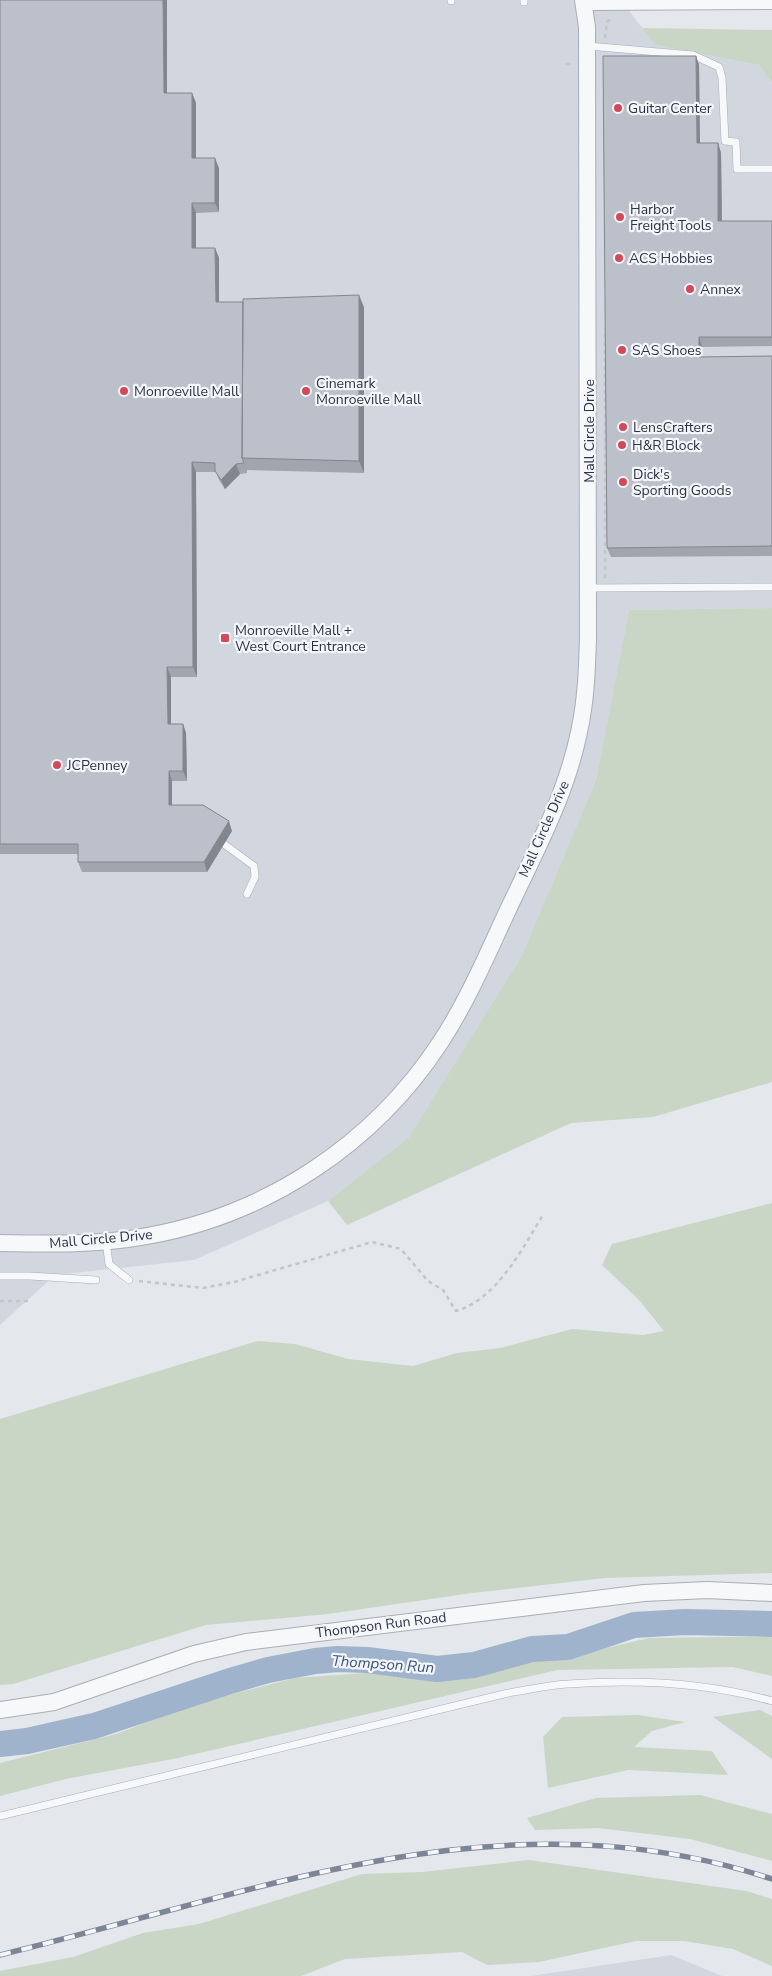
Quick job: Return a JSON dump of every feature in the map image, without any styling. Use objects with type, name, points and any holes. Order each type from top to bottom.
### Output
[{"type":"street","points":[[584,1],[772,1]]},
{"type":"street","name":"Mall Circle Drive","points":[[0,1243],[106,1241],[146,1236],[199,1224],[230,1213],[281,1190],[306,1175],[358,1138],[411,1084],[440,1042],[468,994],[556,808],[571,763],[583,713],[587,678],[587,46],[584,1]]},
{"type":"street","name":"Thompson Run Road","points":[[0,1710],[54,1702],[194,1654],[246,1642],[644,1593],[707,1590],[772,1593]]},
{"type":"lane","points":[[587,46],[693,55],[719,67],[722,78],[725,141],[736,142],[736,170],[772,170]]},
{"type":"lane","points":[[588,588],[772,587]]},
{"type":"lane","points":[[224,844],[254,866],[255,877],[248,894]]},
{"type":"lane","points":[[106,1241],[109,1264],[129,1280]]},
{"type":"lane","points":[[0,1276],[96,1280]]},
{"type":"lane","points":[[0,1816],[508,1693],[559,1685],[684,1683],[738,1691],[772,1701]]},
{"type":"path","points":[[604,48],[607,22],[616,16]]},
{"type":"path","points":[[605,325],[605,588]]},
{"type":"path","points":[[129,1280],[204,1288],[234,1282],[372,1242],[401,1248],[428,1281],[443,1290],[456,1311],[469,1307],[508,1272],[543,1215]]},
{"type":"path","points":[[0,1301],[31,1301]]},
{"type":"shaded area","name":"Monroeville Mall","points":[[0,0],[621,0],[655,45],[759,65],[772,83],[772,608],[629,610],[596,780],[521,957],[409,1137],[328,1201],[194,1260],[55,1275],[0,1325]]},
{"type":"shaded area","points":[[671,1955],[722,1976],[531,1976]]},
{"type":"green space","points":[[642,28],[772,30],[772,83],[759,65],[655,45]]},
{"type":"green space","points":[[772,608],[772,1082],[653,1117],[571,1123],[347,1225],[328,1201],[409,1137],[521,957],[596,780],[629,610]]},
{"type":"green space","points":[[772,1203],[772,1573],[605,1578],[472,1593],[328,1614],[206,1625],[13,1684],[0,1685],[0,1419],[258,1341],[295,1344],[348,1359],[413,1366],[457,1353],[500,1348],[572,1329],[643,1335],[664,1331],[639,1300],[602,1265],[612,1244]]},
{"type":"green space","points":[[772,1637],[772,1676],[733,1667],[557,1670],[178,1758],[66,1779],[0,1796],[0,1763],[116,1734],[201,1702],[295,1678],[366,1673],[432,1680],[585,1653],[649,1638]]},
{"type":"green space","points":[[760,1710],[772,1716],[772,1759],[713,1717]]},
{"type":"green space","points":[[638,1715],[685,1722],[652,1731],[634,1747],[712,1751],[728,1775],[628,1770],[548,1788],[543,1737],[562,1717]]},
{"type":"green space","points":[[700,1795],[772,1814],[772,1861],[690,1839],[598,1828],[535,1830],[527,1818],[596,1798]]},
{"type":"green space","points":[[529,1860],[746,1891],[772,1899],[772,1966],[733,1949],[684,1941],[636,1941],[539,1962],[487,1965],[462,1952],[345,1959],[301,1976],[0,1976],[0,1971],[73,1957],[143,1933],[199,1924],[362,1874],[422,1872]]},
{"type":"building","name":"Monroeville Mall","points":[[0,0],[163,0],[164,93],[192,93],[192,158],[215,158],[215,203],[192,203],[192,248],[215,248],[216,302],[243,302],[242,458],[244,463],[236,464],[221,480],[215,471],[215,463],[192,462],[193,667],[167,667],[168,724],[183,724],[183,771],[169,771],[169,805],[203,805],[229,821],[204,862],[78,862],[78,844],[0,844]]},
{"type":"building","name":"Annex","points":[[603,56],[696,56],[697,143],[718,143],[718,221],[772,221],[772,337],[699,337],[699,357],[772,356],[772,546],[607,548]]},
{"type":"building","name":"Cinemark Monroeville Mall","points":[[359,295],[359,461],[242,458],[243,299]]},
{"type":"waterway","name":"Thompson Run","points":[[0,1744],[27,1741],[94,1726],[230,1681],[268,1670],[315,1661],[338,1659],[367,1660],[437,1669],[474,1665],[532,1649],[568,1647],[634,1625],[685,1622],[772,1624]]},
{"type":"railway","points":[[0,1955],[288,1880],[383,1860],[478,1847],[574,1844],[672,1854],[772,1879]]},
{"type":"place","name":"Guitar Center","points":[[618,108]]},
{"type":"place","name":"Harbor Freight Tools","points":[[620,217]]},
{"type":"place","name":"ACS Hobbies","points":[[619,258]]},
{"type":"place","name":"Annex","points":[[690,289]]},
{"type":"place","name":"SAS Shoes","points":[[622,350]]},
{"type":"place","name":"Monroeville Mall","points":[[124,391]]},
{"type":"place","name":"Cinemark Monroeville Mall","points":[[306,391]]},
{"type":"place","name":"LensCrafters","points":[[623,427]]},
{"type":"place","name":"H&R Block","points":[[622,445]]},
{"type":"place","name":"Dick's Sporting Goods","points":[[623,482]]},
{"type":"place","name":"Monroeville Mall + West Court Entrance","points":[[225,638]]},
{"type":"place","name":"JCPenney","points":[[57,765]]}]
